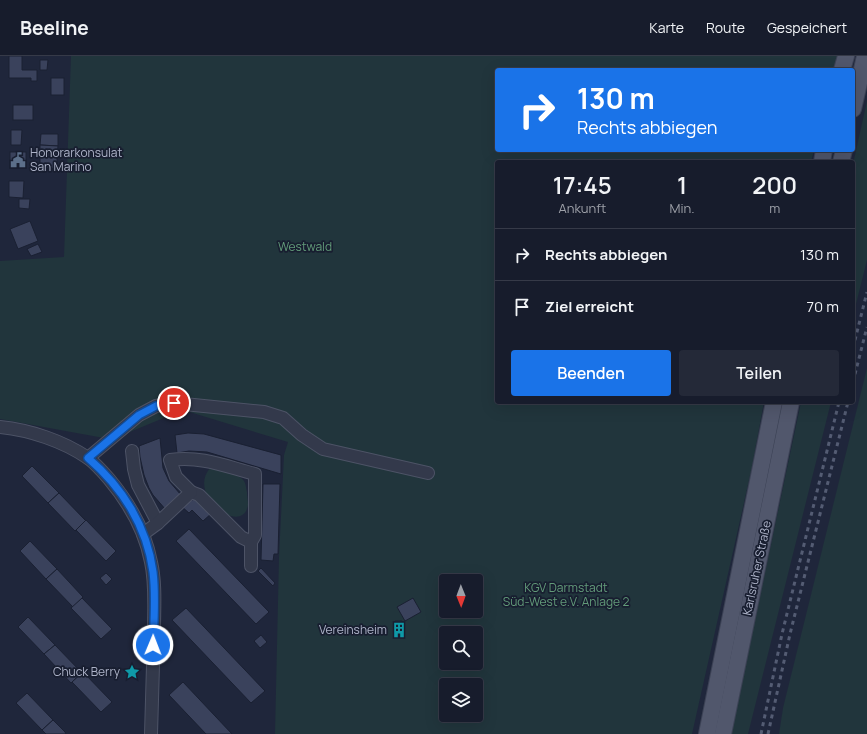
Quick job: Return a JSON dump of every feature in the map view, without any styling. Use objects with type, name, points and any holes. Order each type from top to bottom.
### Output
[{"type":"main road","points":[[843,68],[846,56]]},
{"type":"main road","points":[[855,100],[865,56]]},
{"type":"main road","name":"Karlsruher Straße","points":[[707,734],[774,404]]},
{"type":"main road","name":"Karlsruher Straße","points":[[723,734],[791,404]]},
{"type":"street","points":[[88,458],[139,415],[156,406],[174,403],[264,412],[283,418],[302,435],[323,449],[428,473]]},
{"type":"street","points":[[0,427],[26,431],[41,436],[64,445],[88,458],[99,467],[123,496],[134,513],[143,534],[151,561],[154,594],[151,734]]},
{"type":"street","points":[[132,451],[138,485],[158,523]]},
{"type":"street","points":[[251,542],[241,537],[199,495],[191,492],[176,477],[170,460],[190,458],[206,460],[255,474],[255,535],[251,542],[251,566]]},
{"type":"street","points":[[143,534],[158,523],[191,492]]},
{"type":"green space","name":"Westwald","points":[[71,56],[837,56],[834,68],[495,68],[495,152],[814,152],[812,160],[495,160],[495,404],[764,404],[752,467],[692,734],[275,734],[279,557],[284,455],[288,442],[183,410],[125,434],[104,438],[0,419],[0,261],[64,257]]},
{"type":"green space","points":[[867,101],[867,260],[855,308],[855,160]]},
{"type":"green space","points":[[867,368],[867,734],[779,734],[783,708]]},
{"type":"green space","points":[[801,404],[830,404],[748,734],[731,734]]},
{"type":"green space","points":[[210,468],[234,474],[244,481],[248,505],[244,514],[237,517],[227,515],[218,509],[210,500],[205,490],[205,479]]},
{"type":"building","points":[[9,56],[22,56],[22,70],[37,70],[37,81],[31,81],[31,78],[9,78]]},
{"type":"building","points":[[40,60],[48,60],[47,70],[40,70]]},
{"type":"building","points":[[51,78],[64,78],[64,95],[51,95]]},
{"type":"building","points":[[13,105],[33,105],[33,120],[13,120]]},
{"type":"building","points":[[11,130],[22,130],[21,145],[11,145]]},
{"type":"building","points":[[41,134],[58,134],[58,146],[40,145]]},
{"type":"building","points":[[40,145],[58,146],[57,157],[40,157]]},
{"type":"building","name":"Honorarkonsulat San Marino","points":[[10,152],[26,152],[26,168],[10,168]]},
{"type":"building","points":[[40,157],[57,157],[57,169],[40,168]]},
{"type":"building","points":[[9,181],[24,181],[23,198],[9,197]]},
{"type":"building","points":[[19,199],[30,199],[29,209],[19,208]]},
{"type":"building","points":[[30,221],[38,241],[18,249],[10,229]]},
{"type":"building","points":[[38,244],[42,252],[31,256],[27,249]]},
{"type":"building","points":[[188,433],[204,434],[281,455],[281,474],[207,452],[189,451],[177,453],[175,435]]},
{"type":"building","points":[[160,438],[163,468],[169,481],[181,495],[166,510],[149,488],[144,475],[139,446]]},
{"type":"building","points":[[32,466],[59,493],[48,503],[22,476]]},
{"type":"building","points":[[263,484],[280,484],[278,554],[274,554],[273,561],[261,560]]},
{"type":"building","points":[[59,493],[86,521],[75,531],[48,503]]},
{"type":"building","points":[[194,499],[200,500],[212,513],[203,521],[192,510],[189,513],[181,506]]},
{"type":"building","points":[[86,520],[116,551],[106,561],[76,530]]},
{"type":"building","points":[[189,529],[269,612],[256,624],[176,541]]},
{"type":"building","points":[[30,541],[57,569],[46,579],[20,551]]},
{"type":"building","points":[[261,568],[275,583],[273,586],[258,571]]},
{"type":"building","points":[[57,569],[83,597],[73,607],[46,579]]},
{"type":"building","points":[[106,573],[112,579],[106,585],[100,578]]},
{"type":"building","points":[[82,598],[112,629],[101,639],[71,608]]},
{"type":"building","points":[[413,598],[421,612],[405,621],[397,607]]},
{"type":"building","points":[[186,608],[265,691],[251,703],[172,620]]},
{"type":"building","points":[[28,617],[55,645],[44,654],[18,627]]},
{"type":"building","name":"Vereinsheim","points":[[395,621],[402,621],[402,635],[397,635],[397,625],[395,625]]},
{"type":"building","points":[[261,635],[267,642],[260,648],[254,641]]},
{"type":"building","points":[[55,645],[82,673],[71,683],[44,654]]},
{"type":"building","points":[[83,672],[112,702],[101,712],[72,682]]},
{"type":"building","points":[[183,682],[232,734],[206,734],[169,695]]},
{"type":"building","points":[[27,693],[53,720],[42,730],[16,703]]},
{"type":"building","points":[[53,720],[66,734],[46,734],[42,730]]},
{"type":"railway","points":[[855,340],[867,292]]},
{"type":"railway","points":[[855,374],[867,327]]},
{"type":"railway","points":[[761,734],[782,634],[839,404]]},
{"type":"railway","points":[[768,734],[790,634],[848,404]]},
{"type":"place","name":"Honorarkonsulat San Marino","points":[[18,160]]},
{"type":"place","name":"Vereinsheim","points":[[399,630]]},
{"type":"place","name":"Chuck Berry","points":[[132,672]]},
{"type":"route","points":[[153,645],[153,573],[147,542],[134,513],[123,496],[99,467],[88,458],[139,415],[156,406],[174,403]]},
{"type":"park label","name":"KGV Darmstadt Süd-West e.V. Anlage 2","points":[[566,595]]}]
